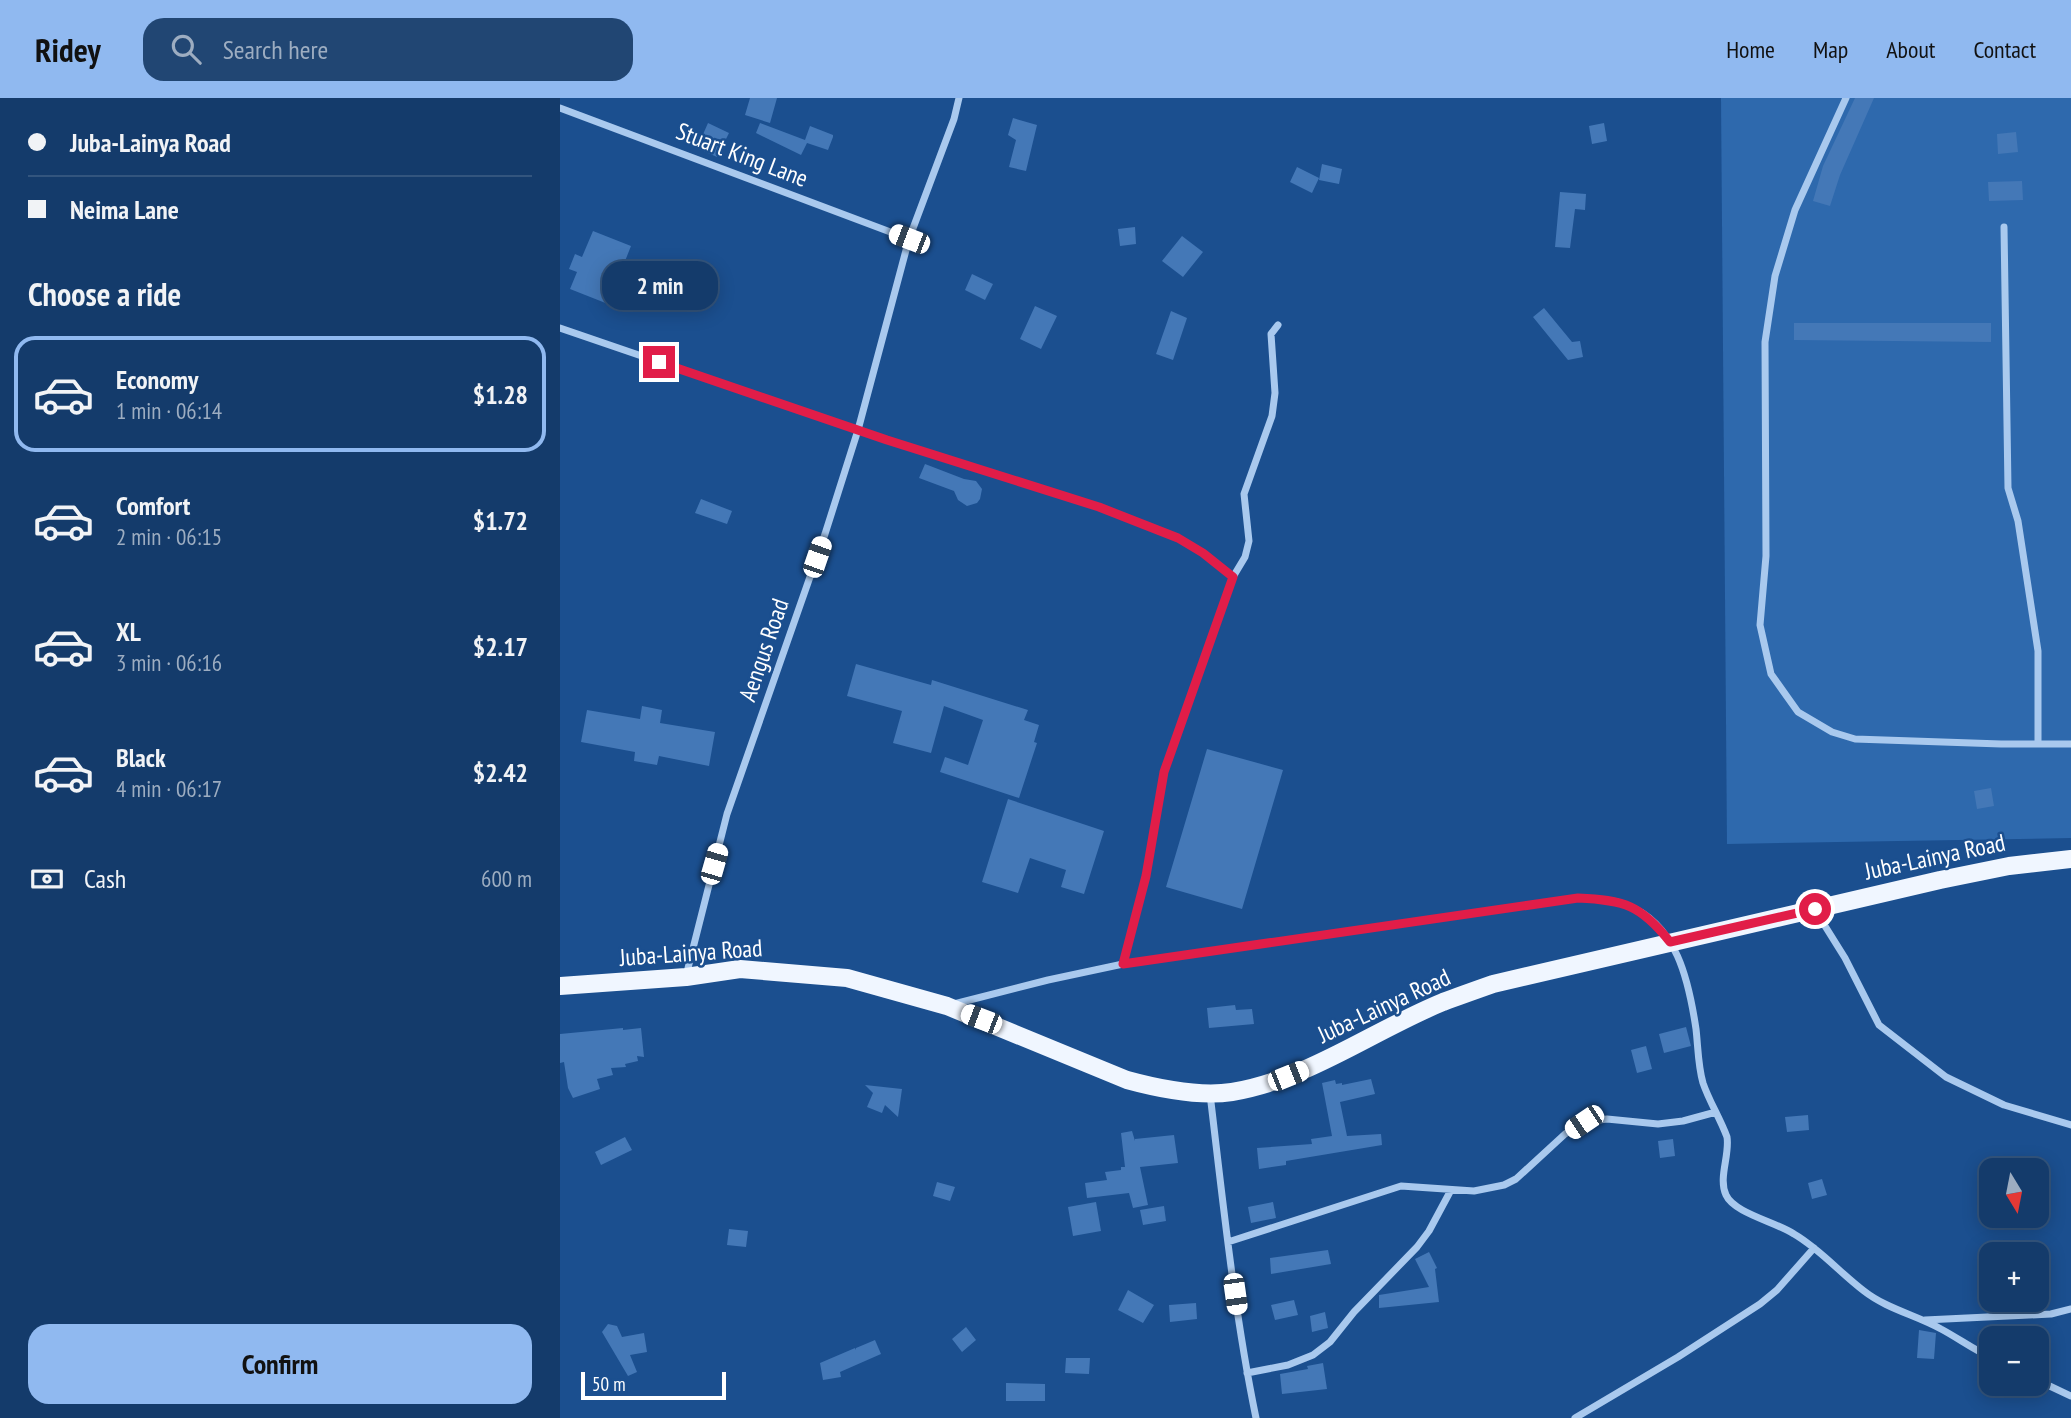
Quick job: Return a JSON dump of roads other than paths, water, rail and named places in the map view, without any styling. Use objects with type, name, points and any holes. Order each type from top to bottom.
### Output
[{"type":"main road","name":"Juba-Lainya Road","points":[[560,986],[686,977],[740,969],[847,978],[947,1006],[1127,1080],[1158,1089],[1231,1092],[1270,1083],[1325,1061],[1442,1003],[1493,984],[2009,866],[2071,859]]},
{"type":"street","name":"Aengus Road","points":[[686,977],[727,814],[825,534],[858,430],[909,239],[954,120],[959,98]]},
{"type":"street","points":[[1846,98],[1795,210],[1775,276],[1765,342],[1766,556],[1760,625],[1771,674],[1798,712],[1832,732],[1856,739],[2071,744]]},
{"type":"street","name":"Stuart King Lane","points":[[560,108],[909,239]]},
{"type":"street","points":[[2004,227],[2008,488],[2018,521],[2038,651],[2038,744]]},
{"type":"street","points":[[1123,964],[1146,876],[1164,772],[1233,577],[1245,557],[1249,541],[1244,494],[1272,416],[1275,382],[1271,334],[1278,325]]},
{"type":"street","points":[[560,328],[858,430],[1099,507],[1178,538],[1203,553],[1233,577]]},
{"type":"street","points":[[947,1006],[1123,964],[1578,898],[1625,904],[1642,912],[1670,942],[1685,971],[1692,1000],[1703,1082],[1727,1137],[1724,1179],[1726,1195],[1733,1205],[1787,1230],[1814,1248],[1864,1292],[1979,1351]]},
{"type":"street","points":[[1815,909],[1845,958],[1879,1025],[1946,1077],[2004,1105],[2071,1125]]},
{"type":"street","points":[[1210,1093],[1228,1242],[1256,1418]]},
{"type":"street","points":[[1228,1242],[1401,1186],[1474,1191],[1504,1185],[1516,1179],[1565,1134],[1584,1122],[1607,1119],[1658,1124],[1683,1121],[1716,1112]]},
{"type":"street","points":[[1247,1373],[1288,1365],[1313,1355],[1330,1342],[1362,1303],[1417,1247],[1429,1231],[1451,1190]]},
{"type":"street","points":[[1575,1418],[1709,1338],[1760,1304],[1777,1290],[1814,1248]]},
{"type":"street","points":[[1923,1320],[2051,1314],[2071,1309]]},
{"type":"street","points":[[2049,1386],[2071,1396]]}]
